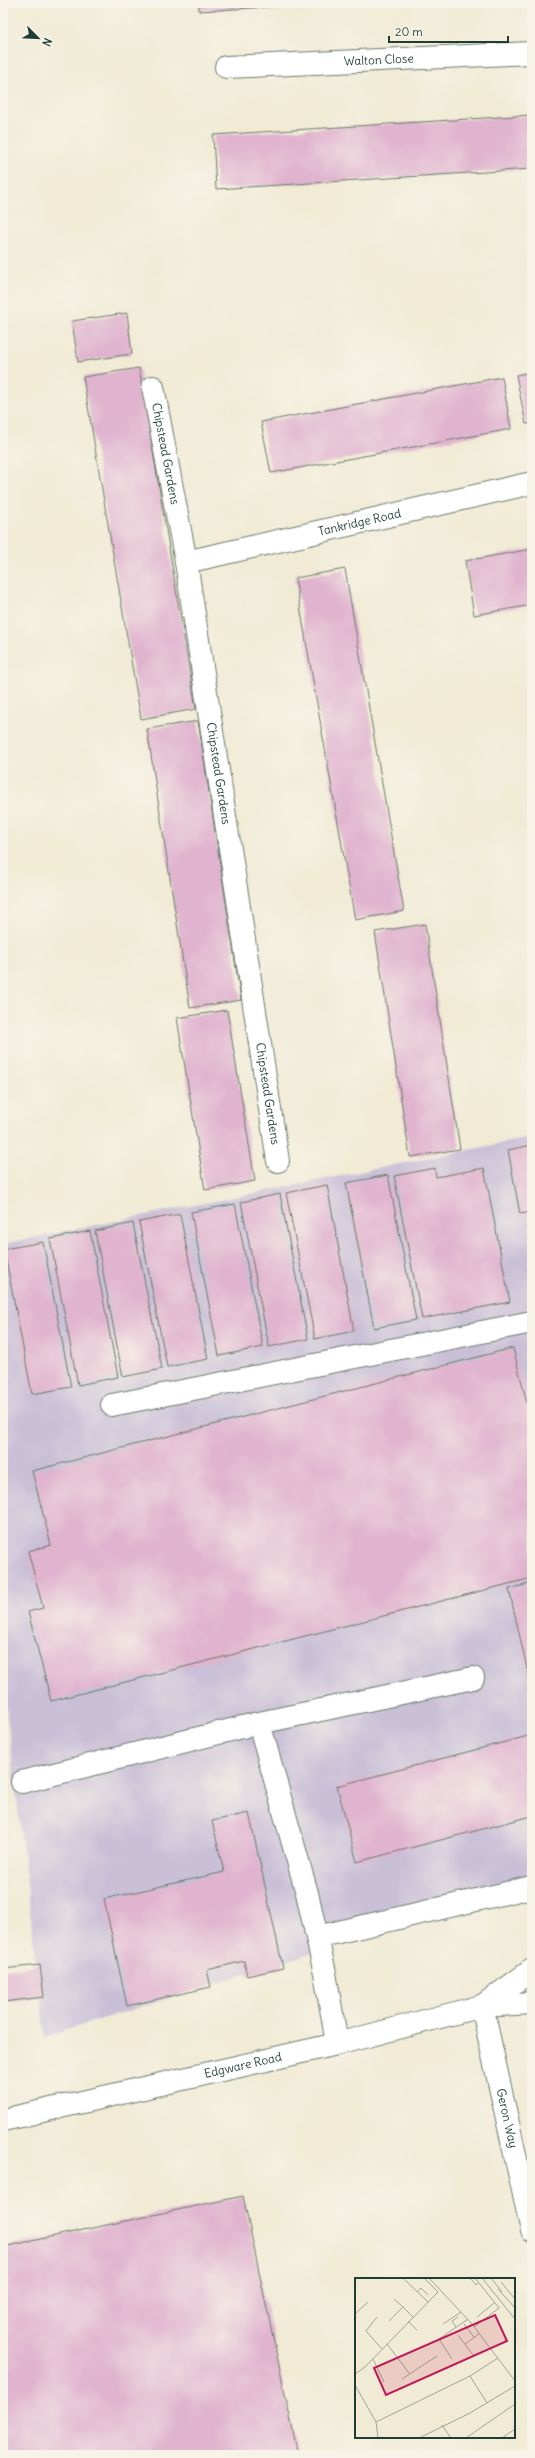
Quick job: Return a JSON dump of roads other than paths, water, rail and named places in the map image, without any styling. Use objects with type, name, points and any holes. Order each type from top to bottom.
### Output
[{"type":"street","name":"Walton Close","points":[[226,68],[532,53]]},
{"type":"street","name":"Chipstead Gardens","points":[[153,387],[186,562],[278,1161]]},
{"type":"street","name":"Tankridge Road","points":[[186,562],[532,483]]},
{"type":"street","points":[[112,1404],[532,1322]]},
{"type":"street","points":[[22,1782],[259,1723],[473,1678]]},
{"type":"street","points":[[259,1723],[307,1893],[317,1937],[337,2044]]},
{"type":"street","points":[[317,1937],[532,1887]]},
{"type":"street","name":"Edgware Road","points":[[482,2006],[532,1970]]},
{"type":"street","name":"Edgware Road","points":[[3,2120],[337,2044],[482,2006],[532,2003]]},
{"type":"street","name":"Geron Way","points":[[482,2006],[532,2231]]}]
